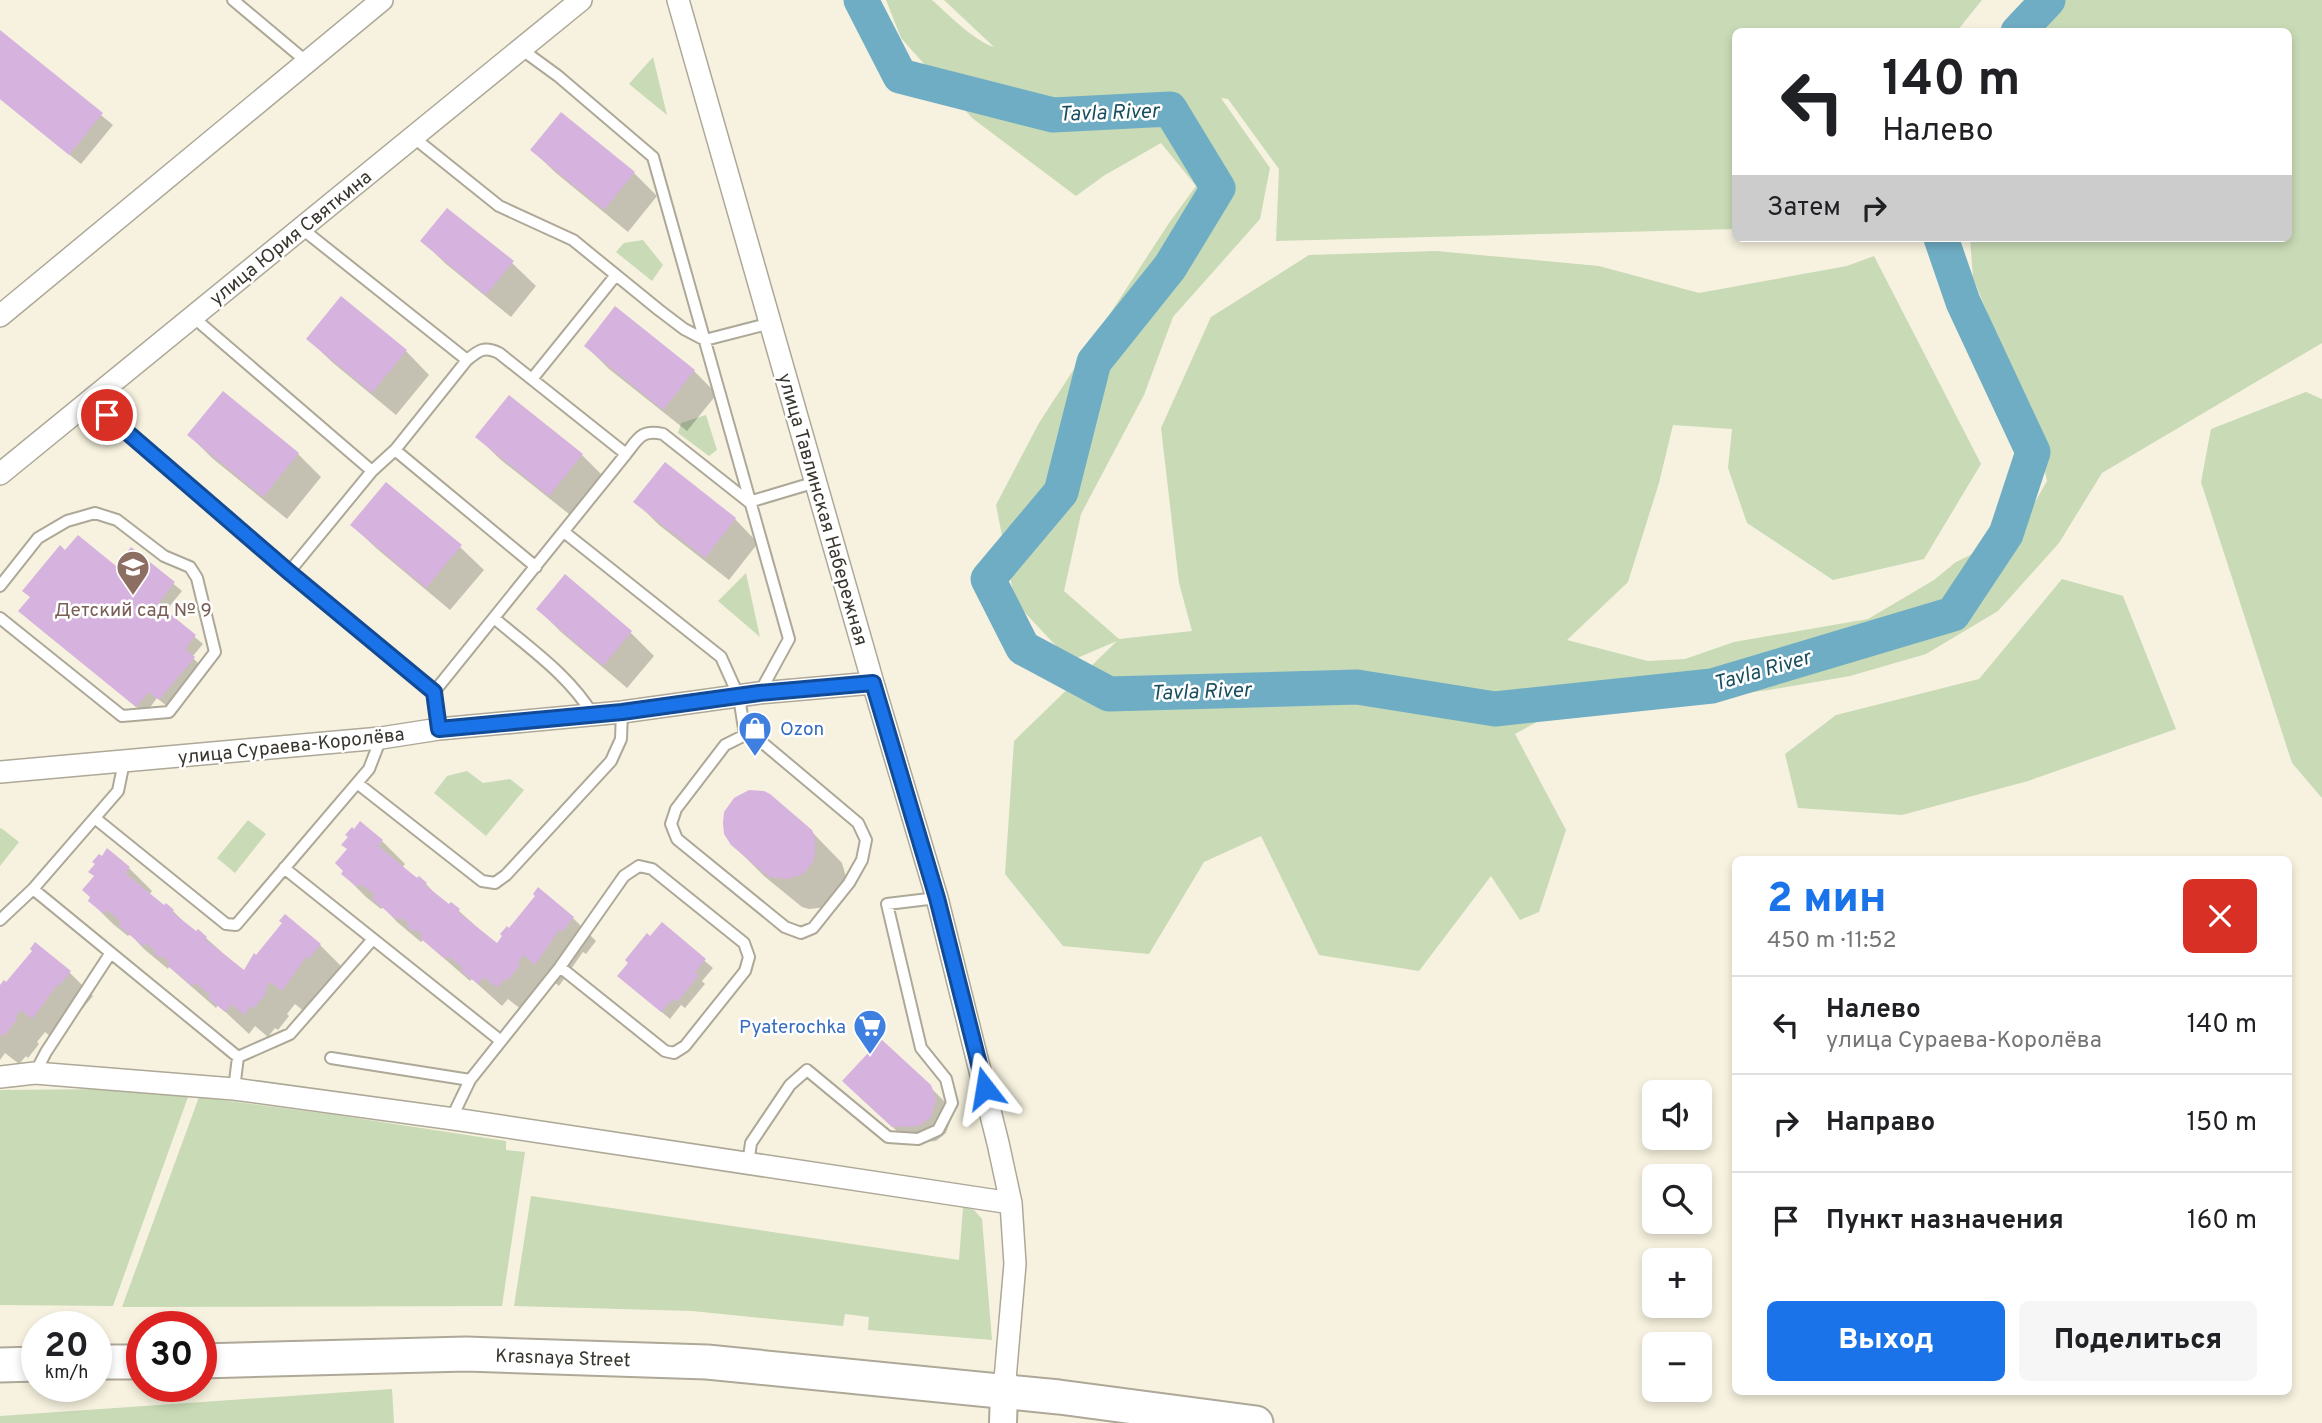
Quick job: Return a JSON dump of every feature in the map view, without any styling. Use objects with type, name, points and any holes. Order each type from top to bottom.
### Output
[{"type":"main road","name":"Krasnaya Street","points":[[217,1361],[480,1354],[707,1362],[923,1382],[1004,1407],[1256,1423]]},
{"type":"main road","points":[[0,1365],[21,1364]]},
{"type":"street","points":[[0,316],[382,0]]},
{"type":"street","name":"улица Юрия Святкина","points":[[0,474],[581,0]]},
{"type":"street","name":"улица Тавлинская Набережная","points":[[678,0],[937,898],[998,1143],[1011,1203],[1014,1264],[1004,1407]]},
{"type":"street","name":"улица Сураева-Королёва","points":[[0,772],[381,738],[439,729],[622,712],[749,695],[873,683]]},
{"type":"street","points":[[0,1077],[36,1073],[234,1089],[454,1119],[1011,1203]]},
{"type":"lane","points":[[233,0],[307,62]]},
{"type":"lane","points":[[521,49],[558,76],[653,157],[789,639],[749,695],[745,735]]},
{"type":"lane","points":[[413,137],[499,206],[573,240],[676,323],[705,340],[771,323]]},
{"type":"lane","points":[[301,228],[467,360]]},
{"type":"lane","points":[[532,379],[616,275]]},
{"type":"lane","points":[[193,317],[372,471]]},
{"type":"lane","points":[[289,572],[372,471],[395,450],[467,360],[479,350],[488,348],[499,353],[626,454]]},
{"type":"lane","points":[[90,400],[289,572],[434,692],[439,729]]},
{"type":"lane","points":[[434,692],[641,436],[650,431],[663,434],[749,502]]},
{"type":"lane","points":[[395,450],[536,567]]},
{"type":"lane","points":[[749,502],[816,482]]},
{"type":"lane","points":[[0,586],[38,538],[67,521],[95,513],[117,520],[164,556],[190,567],[197,578],[215,652],[169,712],[122,716],[0,618]]},
{"type":"lane","points":[[564,532],[721,657],[749,695]]},
{"type":"lane","points":[[494,618],[568,681],[593,715]]},
{"type":"lane","points":[[357,783],[482,881],[495,883],[506,875],[611,761],[621,739],[622,712]]},
{"type":"lane","points":[[745,735],[764,744],[858,824],[866,840],[862,860],[849,883],[813,928],[801,933],[785,927],[677,839],[671,824],[676,809],[725,745],[745,735]]},
{"type":"lane","points":[[96,818],[226,924],[236,925],[369,769],[381,738]]},
{"type":"lane","points":[[0,920],[33,889],[118,791],[124,761]]},
{"type":"lane","points":[[454,1119],[456,1108],[470,1080],[560,967],[625,876],[639,866],[652,869],[744,943],[749,957],[746,971],[685,1046],[674,1053],[665,1051],[560,967]]},
{"type":"lane","points":[[284,868],[501,1041]]},
{"type":"lane","points":[[33,889],[238,1057]]},
{"type":"lane","points":[[748,1164],[751,1143],[790,1085],[807,1070],[888,1137],[918,1139],[938,1130],[952,1103],[946,1079],[921,1048],[887,904],[937,898]]},
{"type":"lane","points":[[238,1057],[290,1034],[373,939]]},
{"type":"lane","points":[[36,1073],[46,1052],[110,954]]},
{"type":"lane","points":[[234,1089],[238,1057]]},
{"type":"lane","points":[[331,1058],[470,1080]]},
{"type":"green space","points":[[886,0],[932,0],[970,33],[994,47],[944,0],[1982,0],[1959,28],[1732,28],[1732,229],[1276,241],[1279,169],[1228,99],[1221,98],[1270,168],[1260,219],[1173,317],[1144,395],[1081,514],[1064,591],[1119,639],[1192,631],[1179,583],[1161,428],[1211,317],[1309,255],[1436,251],[1599,266],[1699,293],[1847,266],[1874,256],[1981,464],[1924,559],[1833,580],[1747,523],[1728,468],[1732,429],[1673,425],[1659,483],[1628,582],[1567,640],[1648,661],[1685,659],[1734,642],[1868,619],[1934,580],[1956,562],[2018,532],[2047,481],[2031,407],[1996,335],[1973,278],[1970,242],[2292,242],[2292,28],[2004,28],[2028,0],[2322,0],[2322,343],[2102,473],[2059,543],[1998,611],[1926,654],[1850,676],[1769,690],[1615,709],[1603,686],[1515,734],[1566,830],[1539,912],[1520,920],[1491,876],[1419,971],[1319,955],[1261,836],[1204,862],[1149,954],[1063,946],[1005,874],[1014,741],[1117,641],[1070,661],[1015,602],[996,505],[1039,423],[1196,186],[1161,143],[1105,175],[1076,196],[972,118],[901,38]]},
{"type":"green space","points":[[653,57],[667,115],[629,84]]},
{"type":"green space","points":[[643,240],[663,265],[652,281],[616,252],[624,243]]},
{"type":"green space","points":[[2306,392],[2322,399],[2322,798],[2292,763],[2201,482],[2211,429]]},
{"type":"green space","points":[[706,415],[717,450],[709,456],[678,433],[681,423]]},
{"type":"green space","points":[[746,573],[760,637],[718,601]]},
{"type":"green space","points":[[2062,579],[2123,596],[2176,729],[2028,781],[1902,815],[1798,808],[1785,754],[1836,715],[1979,679]]},
{"type":"green space","points":[[467,771],[483,783],[510,779],[524,790],[486,836],[434,793],[447,776]]},
{"type":"green space","points":[[248,820],[266,834],[235,873],[217,858]]},
{"type":"green space","points":[[0,829],[19,842],[0,866]]},
{"type":"green space","points":[[108,1089],[188,1097],[113,1306],[0,1305],[0,1090]]},
{"type":"green space","points":[[199,1097],[506,1141],[506,1150],[525,1152],[502,1306],[122,1307]]},
{"type":"green space","points":[[531,1196],[959,1260],[963,1207],[974,1210],[982,1219],[992,1340],[868,1330],[869,1317],[845,1314],[843,1326],[692,1311],[514,1306]]},
{"type":"green space","points":[[392,1389],[394,1423],[0,1423],[0,1416]]},
{"type":"building","points":[[0,30],[103,113],[69,155],[0,99]]},
{"type":"building","points":[[561,112],[635,172],[604,210],[530,150]]},
{"type":"building","points":[[447,208],[514,261],[486,295],[420,241]]},
{"type":"building","points":[[341,296],[407,350],[372,393],[306,339]]},
{"type":"building","points":[[615,306],[695,370],[663,410],[584,346]]},
{"type":"building","points":[[223,391],[299,453],[263,497],[187,435]]},
{"type":"building","points":[[509,395],[583,454],[549,496],[475,437]]},
{"type":"building","points":[[665,462],[736,518],[705,558],[633,502]]},
{"type":"building","points":[[386,482],[462,545],[426,588],[350,525]]},
{"type":"building","points":[[78,535],[116,566],[131,547],[175,582],[158,604],[196,635],[185,649],[195,657],[159,700],[149,692],[136,707],[18,611],[30,597],[22,591],[60,545],[65,550]]},
{"type":"building","points":[[565,574],[632,631],[603,666],[536,609]]},
{"type":"building","points":[[749,790],[770,794],[812,830],[815,854],[813,862],[803,874],[788,879],[769,877],[731,845],[724,834],[724,812],[734,798]]},
{"type":"building","points":[[360,821],[383,840],[378,846],[417,878],[419,876],[427,883],[425,885],[449,904],[451,902],[460,909],[458,912],[497,943],[502,936],[500,934],[507,926],[509,928],[535,896],[533,894],[538,887],[574,917],[562,932],[559,930],[535,965],[524,955],[518,963],[520,965],[507,981],[504,979],[497,988],[484,977],[478,984],[448,956],[445,959],[420,938],[422,935],[415,929],[413,932],[407,926],[409,924],[400,917],[397,920],[372,899],[375,895],[360,884],[357,887],[341,874],[343,871],[335,863],[347,849],[341,845],[348,837],[345,835]]},
{"type":"building","points":[[107,848],[130,867],[125,873],[164,905],[166,903],[174,910],[172,912],[196,931],[198,929],[207,937],[205,939],[244,970],[254,953],[256,955],[282,923],[279,921],[285,914],[321,944],[309,959],[306,957],[282,991],[270,982],[265,990],[267,992],[254,1008],[251,1006],[244,1015],[231,1004],[225,1012],[208,998],[210,995],[195,983],[192,986],[167,965],[169,962],[162,956],[160,958],[153,953],[155,951],[146,943],[144,947],[119,926],[121,922],[107,910],[104,914],[88,901],[90,897],[82,890],[94,876],[88,872],[95,864],[92,862],[99,854],[102,856]]},
{"type":"building","points":[[662,922],[706,959],[695,972],[699,975],[677,1002],[673,999],[661,1012],[617,976],[628,963],[625,960],[647,933],[650,936]]},
{"type":"building","points":[[35,942],[71,971],[32,1019],[21,1010],[4,1036],[0,1036],[0,985],[4,980],[6,982],[32,951],[30,949]]},
{"type":"building","points":[[881,1039],[931,1085],[936,1099],[931,1117],[919,1126],[892,1127],[842,1081]]},
{"type":"waterway","name":"Tavla River","points":[[861,0],[900,76],[1053,115],[1170,109],[1218,188],[1170,267],[1094,362],[1061,492],[988,579],[1023,648],[1109,694],[1357,687],[1495,709],[1712,686],[1953,614],[2006,534],[2033,452],[1963,302],[1942,242]]},
{"type":"waterway","name":"Tavla River","points":[[2022,28],[2048,0]]},
{"type":"place","name":"Детский сад № 9","points":[[133,597]]},
{"type":"place","name":"Ozon","points":[[755,758]]},
{"type":"place","name":"Pyaterochka","points":[[870,1056]]},
{"type":"route","points":[[107,415],[289,572],[434,692],[439,729],[622,712],[759,693],[873,683],[937,898],[985,1088]]}]
